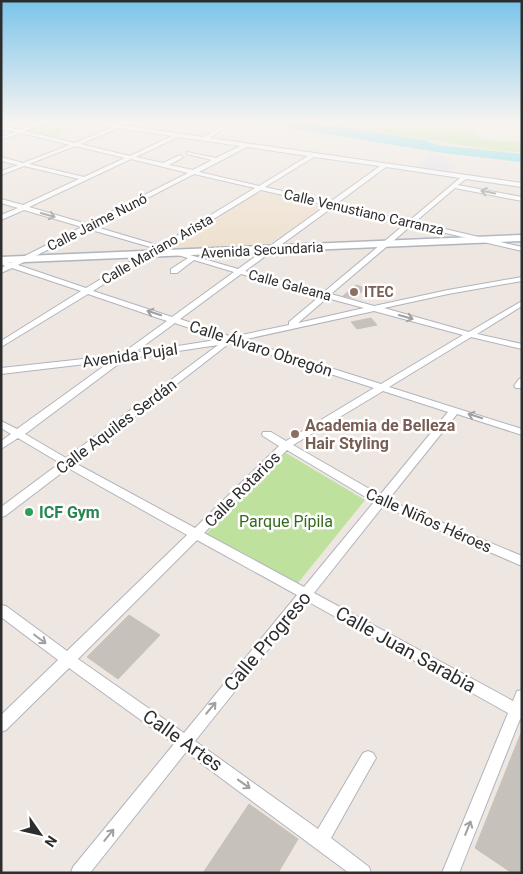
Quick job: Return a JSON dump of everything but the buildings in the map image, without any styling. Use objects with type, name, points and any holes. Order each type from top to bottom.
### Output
[{"type":"street","points":[[13,162],[84,179]]},
{"type":"street","points":[[1,173],[29,162]]},
{"type":"street","points":[[1,218],[123,162]]},
{"type":"street","name":"Calle Venustiano Carranza","points":[[149,162],[522,249]]},
{"type":"street","points":[[164,165],[170,162]]},
{"type":"street","name":"Calle Jaime Nunó","points":[[1,272],[213,162]]},
{"type":"street","name":"Calle Mariano Arista","points":[[1,345],[148,253],[161,248],[302,162]]},
{"type":"street","points":[[357,162],[522,185]]},
{"type":"street","points":[[1,446],[172,319],[272,250],[330,203],[384,166]]},
{"type":"street","points":[[228,180],[241,173]]},
{"type":"street","points":[[291,326],[464,177]]},
{"type":"street","points":[[454,186],[522,198]]},
{"type":"street","name":"Calle Galeana","points":[[1,201],[241,272],[472,336],[522,347]]},
{"type":"street","name":"Avenida Secundaria","points":[[1,261],[26,258],[148,253],[179,254],[522,238]]},
{"type":"street","points":[[174,272],[193,258]]},
{"type":"street","name":"Calle Álvaro Obregón","points":[[1,261],[230,339],[522,432]]},
{"type":"street","name":"Avenida Pujal","points":[[1,371],[121,357],[230,339],[453,290],[522,279]]},
{"type":"street","name":"Calle Rotarios","points":[[1,725],[286,445],[380,387],[472,336],[522,304]]},
{"type":"street","name":"Calle Aquiles Serdán","points":[[1,513],[230,339]]},
{"type":"street","name":"Calle Progreso","points":[[78,873],[184,740],[306,594],[379,500],[454,410]]},
{"type":"street","name":"Calle Juan Sarabia","points":[[1,424],[67,464],[306,594],[520,706]]},
{"type":"street","name":"Calle Niños Héroes","points":[[267,434],[379,500],[522,561]]},
{"type":"street","name":"Calle Artes","points":[[1,610],[68,661],[184,740],[363,873]]},
{"type":"street","points":[[450,873],[520,706]]},
{"type":"street","points":[[321,840],[368,758]]},
{"type":"shaded area","points":[[424,162],[449,162],[448,164],[457,166],[451,172],[420,168]]},
{"type":"shaded area","points":[[261,191],[323,206],[265,247],[170,250],[170,245]]},
{"type":"green space","name":"Parque Pípila","points":[[286,453],[365,500],[298,583],[206,534]]},
{"type":"place","name":"ITEC","points":[[354,292]]},
{"type":"place","name":"Academia de Belleza Hair Styling","points":[[295,434]]},
{"type":"place","name":"ICF Gym","points":[[29,512]]}]
